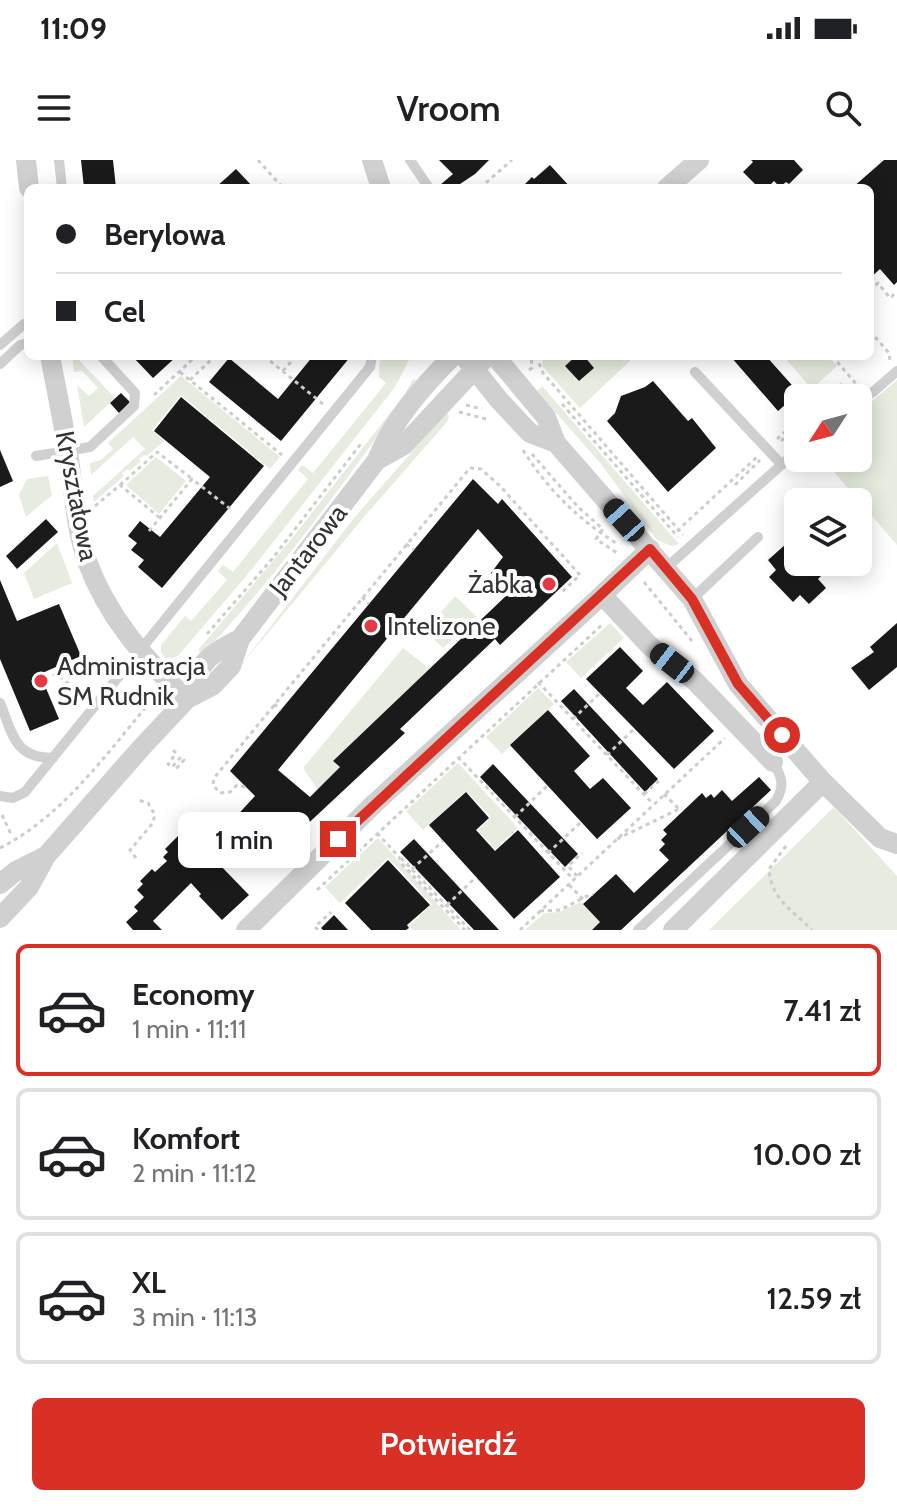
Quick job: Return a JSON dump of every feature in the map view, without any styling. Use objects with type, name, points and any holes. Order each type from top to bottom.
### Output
[{"type":"street","points":[[26,160],[29,184]]},
{"type":"street","points":[[372,160],[380,184]]},
{"type":"street","points":[[672,184],[699,160]]},
{"type":"street","name":"Kryształowa","points":[[51,360],[78,525],[87,561],[110,608],[167,681],[187,699]]},
{"type":"street","name":"Jantarowa","points":[[0,918],[29,887],[46,856],[187,699],[197,671],[213,652],[240,639],[377,460],[388,432],[449,360]]},
{"type":"street","points":[[475,360],[530,433],[556,443]]},
{"type":"street","name":"Jantarowa","points":[[377,460],[404,445],[475,360]]},
{"type":"street","points":[[498,360],[546,417],[556,443],[639,559],[666,568],[692,599],[738,684],[823,782],[889,841]]},
{"type":"street","points":[[246,930],[375,803],[639,559]]},
{"type":"street","points":[[602,595],[650,646],[695,681],[773,762]]},
{"type":"street","points":[[673,930],[823,782]]},
{"type":"street","name":"Jantarowa","points":[[0,884],[16,871],[46,856]]},
{"type":"lane","points":[[59,160],[62,184]]},
{"type":"lane","points":[[410,160],[426,184]]},
{"type":"lane","points":[[0,345],[24,324]]},
{"type":"lane","points":[[0,364],[24,344]]},
{"type":"lane","points":[[36,456],[90,447],[136,402],[135,393],[105,360]]},
{"type":"lane","points":[[0,796],[13,798],[25,792],[370,367],[371,360]]},
{"type":"lane","points":[[872,392],[893,369]]},
{"type":"lane","points":[[695,372],[781,464]]},
{"type":"lane","points":[[666,568],[784,462]]},
{"type":"lane","points":[[692,599],[758,537]]},
{"type":"lane","points":[[0,703],[20,749],[35,758],[53,758]]},
{"type":"lane","points":[[638,930],[776,801],[783,789],[781,775],[773,762]]},
{"type":"path","points":[[258,160],[279,184]]},
{"type":"path","points":[[485,184],[512,160]]},
{"type":"path","points":[[874,287],[878,283],[890,298],[897,292]]},
{"type":"path","points":[[874,336],[889,353],[893,369]]},
{"type":"path","points":[[154,395],[192,360]]},
{"type":"path","points":[[190,380],[211,360]]},
{"type":"path","points":[[269,360],[325,405]]},
{"type":"path","points":[[283,371],[293,360]]},
{"type":"path","points":[[535,360],[690,547]]},
{"type":"path","points":[[834,360],[849,384]]},
{"type":"path","points":[[180,372],[284,456]]},
{"type":"path","points":[[538,377],[690,547]]},
{"type":"path","points":[[207,635],[272,559],[369,433]]},
{"type":"path","points":[[730,491],[784,434]]},
{"type":"path","points":[[678,532],[784,437]]},
{"type":"path","points":[[518,442],[535,469],[578,518],[600,533]]},
{"type":"path","points":[[530,450],[537,463],[603,529],[596,539],[639,559],[693,643]]},
{"type":"path","points":[[94,507],[157,452],[236,514]]},
{"type":"path","points":[[245,787],[237,785],[230,792],[220,793],[213,785],[214,778],[466,472],[474,467],[481,469],[500,486],[580,575],[561,593]]},
{"type":"path","points":[[149,531],[192,479]]},
{"type":"path","points":[[120,485],[160,518]]},
{"type":"path","points":[[678,532],[701,518]]},
{"type":"path","points":[[406,544],[414,550]]},
{"type":"path","points":[[362,597],[369,604]]},
{"type":"path","points":[[317,890],[610,618]]},
{"type":"path","points":[[318,651],[326,656]]},
{"type":"path","points":[[45,678],[55,672],[87,697]]},
{"type":"path","points":[[0,848],[32,830],[66,800],[167,681]]},
{"type":"path","points":[[538,682],[653,804]]},
{"type":"path","points":[[573,719],[600,693]]},
{"type":"path","points":[[274,704],[281,710]]},
{"type":"path","points":[[607,755],[635,728]]},
{"type":"path","points":[[520,930],[729,732]]},
{"type":"path","points":[[173,750],[176,753],[168,764],[172,767],[181,757],[184,760],[176,769],[178,771]]},
{"type":"path","points":[[458,757],[548,853],[575,877]]},
{"type":"path","points":[[644,794],[661,779]]},
{"type":"path","points":[[515,817],[548,785]]},
{"type":"path","points":[[614,840],[680,809],[664,794]]},
{"type":"path","points":[[136,858],[130,850],[154,820],[152,806],[138,800]]},
{"type":"path","points":[[797,808],[786,848],[769,869],[770,884],[777,898],[812,930]]},
{"type":"path","points":[[2,815],[11,834]]},
{"type":"path","points":[[548,853],[582,821]]},
{"type":"path","points":[[377,833],[467,930]]},
{"type":"path","points":[[412,869],[443,841]]},
{"type":"path","points":[[575,877],[568,866],[582,853]]},
{"type":"path","points":[[399,857],[403,865],[467,930]]},
{"type":"path","points":[[447,905],[476,877]]},
{"type":"path","points":[[568,884],[583,899]]},
{"type":"path","points":[[540,911],[560,910],[593,895]]},
{"type":"path","points":[[318,930],[315,927],[331,912]]},
{"type":"shaded area","points":[[72,360],[79,360],[115,398],[84,427],[77,385],[89,396],[98,388],[82,371],[74,372]]},
{"type":"shaded area","points":[[380,360],[409,360],[395,387],[252,569],[178,656],[167,660],[161,653],[161,645],[185,616],[191,621],[227,580],[218,571],[223,565],[233,572],[308,479],[298,470],[302,465],[313,473],[386,383],[379,377]]},
{"type":"shaded area","points":[[542,360],[631,360],[580,408],[543,367]]},
{"type":"shaded area","points":[[787,360],[832,360],[837,366],[817,384],[808,384]]},
{"type":"shaded area","points":[[181,376],[280,457],[270,469],[181,395],[152,430],[164,441],[139,459],[141,461],[130,471],[128,469],[122,473],[124,476],[94,502],[93,496],[145,449],[133,437],[91,475],[90,463],[101,460],[113,449],[108,443]]},
{"type":"shaded area","points":[[413,379],[417,381],[314,521],[203,654],[198,650],[289,542],[405,394]]},
{"type":"shaded area","points":[[897,380],[897,545],[872,516],[872,488],[848,488],[834,472],[872,472],[872,401]]},
{"type":"shaded area","points":[[542,386],[679,544],[671,546],[657,540],[601,464],[537,391]]},
{"type":"shaded area","points":[[447,412],[447,422],[238,669],[354,518]]},
{"type":"shaded area","points":[[156,457],[186,481],[159,514],[126,485]]},
{"type":"shaded area","points":[[48,476],[52,495],[26,517],[19,495],[27,479]]},
{"type":"shaded area","points":[[57,543],[72,583],[34,599],[24,573]]},
{"type":"shaded area","points":[[455,596],[477,617],[443,648],[425,631]]},
{"type":"shaded area","points":[[610,623],[624,638],[581,678],[566,662]]},
{"type":"shaded area","points":[[403,648],[430,669],[333,761],[340,767],[318,790],[303,768]]},
{"type":"shaded area","points":[[538,688],[554,704],[502,754],[486,737]]},
{"type":"shaded area","points":[[458,763],[518,828],[495,849],[478,830],[491,817],[466,791],[423,830],[406,811]]},
{"type":"shaded area","points":[[834,807],[897,876],[897,930],[709,930]]},
{"type":"shaded area","points":[[378,838],[461,930],[413,930],[409,926],[432,904],[388,858],[340,903],[325,887]]},
{"type":"shaded area","points":[[581,902],[600,922],[592,930],[525,930],[544,913],[559,912]]},
{"type":"building","points":[[81,160],[113,160],[116,184],[84,184]]},
{"type":"building","points":[[439,160],[489,160],[460,184],[441,184],[453,174]]},
{"type":"building","points":[[751,160],[794,160],[803,170],[789,184],[774,181],[771,184],[755,184],[743,172],[753,162]]},
{"type":"building","points":[[884,160],[897,160],[897,282],[894,285],[880,269],[874,274],[874,184],[857,184]]},
{"type":"building","points":[[550,165],[567,184],[525,184],[532,177],[534,179]]},
{"type":"building","points":[[236,169],[250,184],[219,184]]},
{"type":"building","points":[[136,360],[173,360],[153,378]]},
{"type":"building","points":[[227,360],[231,360],[278,399],[310,360],[348,360],[281,441],[209,382]]},
{"type":"building","points":[[572,360],[587,360],[594,368],[579,381],[565,366]]},
{"type":"building","points":[[734,360],[770,360],[791,384],[784,384],[784,406],[778,411]]},
{"type":"building","points":[[653,381],[688,421],[692,418],[716,448],[668,492],[607,421],[615,413],[621,396]]},
{"type":"building","points":[[121,393],[130,402],[119,413],[110,403]]},
{"type":"building","points":[[181,397],[264,466],[162,588],[138,567],[144,560],[131,550],[137,543],[128,536],[140,521],[160,537],[210,477],[154,431]]},
{"type":"building","points":[[0,450],[13,481],[0,487]]},
{"type":"building","points":[[473,479],[498,504],[502,499],[572,577],[500,645],[495,639],[400,729],[405,733],[269,860],[231,822],[255,796],[230,771]],"holes":[[[478,529],[503,557],[491,573],[509,593],[333,761],[340,767],[310,797],[278,770]]]},
{"type":"building","points":[[46,519],[58,532],[17,569],[6,556]]},
{"type":"building","points":[[784,546],[784,576],[821,576],[818,579],[826,588],[809,604],[800,595],[793,602],[769,577],[776,570],[768,560]]},
{"type":"building","points":[[0,580],[17,621],[59,604],[81,656],[40,674],[59,719],[30,731],[0,659]]},
{"type":"building","points":[[897,623],[897,667],[869,690],[851,668],[874,652],[870,647]]},
{"type":"building","points":[[620,647],[643,671],[626,688],[643,705],[667,682],[714,731],[674,769],[586,679]]},
{"type":"building","points":[[574,689],[658,779],[645,792],[561,701]]},
{"type":"building","points":[[548,710],[590,756],[574,771],[590,789],[603,778],[631,808],[597,839],[510,745]]},
{"type":"building","points":[[493,764],[578,854],[565,867],[480,777]]},
{"type":"building","points":[[759,777],[771,790],[621,930],[592,930],[600,922],[583,904],[616,874],[634,893],[669,860],[659,850],[665,844],[661,840],[667,834],[663,830],[702,793],[706,798],[711,794],[714,798],[722,790],[732,801]]},
{"type":"building","points":[[466,792],[489,818],[476,830],[495,851],[518,830],[560,877],[514,919],[429,825]]},
{"type":"building","points":[[185,829],[249,895],[222,920],[191,883],[153,921],[162,930],[133,930],[126,922],[138,911],[134,907],[144,897],[137,890],[143,884],[140,881],[152,869],[155,872],[167,861],[163,857],[168,852],[165,849]]},
{"type":"building","points":[[414,839],[499,930],[474,930],[400,852]]},
{"type":"building","points":[[388,860],[430,905],[407,925],[409,928],[406,930],[371,930],[345,903]]},
{"type":"building","points":[[334,915],[348,930],[321,928]]},
{"type":"place","name":"Żabka","points":[[549,584]]},
{"type":"place","name":"Intelizone","points":[[371,626]]},
{"type":"place","name":"Administracja SM Rudnik","points":[[41,681]]},
{"type":"route","points":[[338,839],[650,549],[692,599],[738,684],[782,735]]}]
